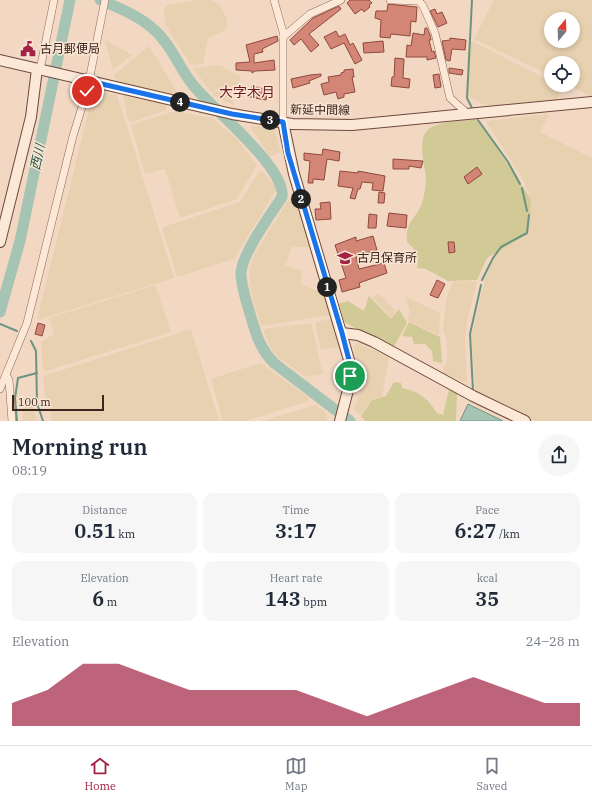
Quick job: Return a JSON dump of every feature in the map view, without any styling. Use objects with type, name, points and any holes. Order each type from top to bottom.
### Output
[{"type":"main road","name":"新延中間線","points":[[0,60],[232,114],[283,122],[352,125],[592,102]]},
{"type":"main road","points":[[0,242],[42,70]]},
{"type":"main road","points":[[283,122],[294,174],[349,360],[350,376],[340,420]]},
{"type":"main road","points":[[342,333],[358,335],[374,342],[473,396],[525,421]]},
{"type":"street","points":[[42,70],[41,65],[54,0]]},
{"type":"street","points":[[0,389],[26,323],[87,81],[105,0]]},
{"type":"street","points":[[274,0],[283,37],[283,122]]},
{"type":"street","points":[[283,37],[310,14],[341,0]]},
{"type":"street","points":[[390,0],[419,2],[423,6],[435,33],[450,98],[468,114]]},
{"type":"street","points":[[6,374],[9,380],[12,421]]},
{"type":"shaded area","points":[[195,0],[211,0],[219,4],[227,19],[227,27],[223,31],[208,38],[203,64],[191,65],[165,24],[164,8],[167,5]]},
{"type":"shaded area","points":[[494,0],[592,0],[592,99],[580,90],[580,56],[544,56],[544,73],[474,39]]},
{"type":"shaded area","points":[[105,40],[132,55],[113,70]]},
{"type":"shaded area","points":[[469,40],[544,78],[544,92],[560,92],[556,102],[491,108],[467,96]]},
{"type":"shaded area","points":[[149,46],[179,95],[116,81],[114,75]]},
{"type":"shaded area","points":[[220,65],[241,77],[237,85],[211,92],[193,68]]},
{"type":"shaded area","points":[[237,86],[239,94],[233,96],[233,105],[214,96],[212,93]]},
{"type":"shaded area","points":[[97,92],[117,95],[174,278],[37,320],[92,97]]},
{"type":"shaded area","points":[[123,96],[167,104],[166,110],[132,122],[128,120]]},
{"type":"shaded area","points":[[175,111],[212,118],[237,139],[257,165],[237,199],[180,218],[165,169],[145,174],[131,125]]},
{"type":"shaded area","points":[[549,114],[540,132],[592,158],[592,421],[535,421],[474,391],[475,387],[471,337],[485,279],[493,260],[502,247],[522,237],[529,229],[531,199],[524,181],[486,121]]},
{"type":"shaded area","points":[[477,119],[531,199],[529,229],[522,237],[487,258],[477,280],[448,281],[426,269],[417,268],[418,257],[413,248],[407,242],[409,224],[419,209],[424,195],[426,179],[422,142],[424,135],[434,126],[450,122]]},
{"type":"shaded area","points":[[250,126],[274,128],[281,152],[270,157]]},
{"type":"shaded area","points":[[262,171],[275,186],[276,190],[234,259],[177,277],[163,227],[240,202],[258,173]]},
{"type":"shaded area","points":[[289,199],[297,199],[311,247],[292,247],[285,265],[302,271],[301,284],[325,294],[331,315],[261,326],[250,287],[249,271],[255,253]]},
{"type":"shaded area","points":[[453,281],[477,282],[468,317],[465,337],[467,383],[442,373],[447,361],[447,341],[443,330],[446,300]]},
{"type":"shaded area","points":[[155,285],[171,332],[46,371],[43,369],[41,342],[54,334],[49,318]]},
{"type":"shaded area","points":[[379,294],[396,311],[391,318],[372,297]]},
{"type":"shaded area","points":[[369,296],[391,319],[399,309],[407,323],[393,348],[344,322],[338,304],[348,301],[364,311]]},
{"type":"shaded area","points":[[405,296],[440,313],[439,335],[407,320],[410,310]]},
{"type":"shaded area","points":[[333,319],[341,347],[321,350],[315,322]]},
{"type":"shaded area","points":[[409,322],[440,337],[442,363],[433,361],[432,351],[425,344],[414,344],[412,337],[402,336]]},
{"type":"shaded area","points":[[311,323],[323,374],[306,377],[279,358],[271,349],[263,329]]},
{"type":"shaded area","points":[[191,329],[219,421],[52,421],[45,397],[43,376]]},
{"type":"shaded area","points":[[356,343],[389,357],[382,396],[371,400],[360,415],[354,409],[360,393],[360,381],[354,350]]},
{"type":"shaded area","points":[[260,363],[309,398],[309,401],[245,421],[223,421],[211,379]]},
{"type":"shaded area","points":[[394,382],[401,383],[402,388],[422,396],[430,403],[437,413],[443,415],[449,389],[457,393],[456,421],[365,421],[361,416],[372,400],[386,396]]},
{"type":"shaded area","points":[[30,399],[37,421],[23,421],[23,401]]},
{"type":"shaded area","points":[[468,404],[470,405],[503,421],[460,421]]},
{"type":"shaded area","points":[[315,405],[325,412],[328,421],[263,421]]},
{"type":"building","points":[[350,0],[369,0],[372,3],[364,12],[362,9],[355,14],[347,3]]},
{"type":"building","points":[[388,4],[417,7],[416,22],[411,21],[410,36],[391,34],[390,38],[380,37],[381,20],[375,18],[376,11],[387,11]]},
{"type":"building","points":[[339,6],[341,9],[309,34],[319,45],[311,52],[301,39],[294,45],[290,40],[313,18]]},
{"type":"building","points":[[435,9],[437,14],[442,12],[447,23],[438,27],[430,11]]},
{"type":"building","points":[[425,28],[427,28],[430,35],[431,40],[429,40],[432,52],[434,51],[436,58],[427,60],[427,57],[406,57],[407,45],[411,46],[413,33],[424,35]]},
{"type":"building","points":[[336,31],[339,37],[345,34],[350,45],[353,43],[362,60],[355,64],[344,43],[331,49],[324,37]]},
{"type":"building","points":[[277,36],[278,41],[262,49],[263,52],[254,54],[254,63],[274,60],[275,70],[255,71],[252,73],[252,71],[236,70],[236,63],[250,62],[246,45]]},
{"type":"building","points":[[450,38],[466,40],[465,50],[452,49],[450,61],[446,60],[442,41],[450,40]]},
{"type":"building","points":[[383,41],[384,52],[364,53],[363,43]]},
{"type":"building","points":[[395,58],[404,59],[403,78],[410,79],[409,88],[391,86],[392,77],[394,77]]},
{"type":"building","points":[[449,68],[463,70],[462,75],[449,73]]},
{"type":"building","points":[[353,69],[354,77],[352,77],[355,92],[344,94],[344,97],[338,99],[336,92],[324,95],[321,84],[329,82],[328,77],[341,75],[344,70]]},
{"type":"building","points":[[321,74],[321,76],[309,81],[310,83],[293,88],[291,79]]},
{"type":"building","points":[[439,74],[441,87],[435,88],[433,75]]},
{"type":"building","points":[[252,86],[268,90],[266,100],[250,97]]},
{"type":"building","points":[[323,149],[340,152],[339,161],[327,159],[324,180],[313,179],[313,183],[308,183],[310,161],[304,160],[304,153],[322,155]]},
{"type":"building","points":[[393,159],[423,161],[421,168],[409,166],[409,169],[393,169]]},
{"type":"building","points":[[477,167],[482,174],[468,184],[464,177]]},
{"type":"building","points":[[340,171],[358,173],[358,171],[385,176],[383,191],[372,190],[373,183],[362,182],[355,199],[350,198],[353,188],[338,186]]},
{"type":"building","points":[[379,192],[385,193],[384,203],[378,203]]},
{"type":"building","points":[[330,202],[331,219],[316,220],[315,209],[321,209],[320,203]]},
{"type":"building","points":[[389,213],[407,215],[406,228],[387,226]]},
{"type":"building","points":[[369,214],[377,215],[376,228],[368,228]]},
{"type":"building","points":[[373,236],[377,250],[356,256],[359,269],[384,263],[387,273],[359,283],[360,287],[342,292],[339,280],[346,278],[335,245],[356,237],[356,241]]},
{"type":"building","points":[[448,242],[454,242],[455,252],[449,253]]},
{"type":"building","points":[[437,280],[445,284],[438,298],[430,295]]},
{"type":"building","points":[[38,323],[45,325],[42,336],[35,334]]},
{"type":"waterway","name":"西川","points":[[0,312],[20,241],[70,0]]},
{"type":"waterway","points":[[100,0],[133,15],[158,33],[169,47],[193,85],[261,155],[272,170],[280,185],[282,197],[257,235],[245,257],[241,275],[242,286],[253,324],[262,347],[269,358],[350,421]]},
{"type":"waterway","points":[[472,0],[467,98],[472,108]]},
{"type":"waterway","points":[[478,120],[508,162],[520,184]]},
{"type":"waterway","points":[[522,188],[527,211]]},
{"type":"waterway","points":[[482,280],[493,258],[501,247],[527,233],[529,215]]},
{"type":"waterway","points":[[473,391],[470,334],[481,285]]},
{"type":"waterway","points":[[0,324],[17,331]]},
{"type":"waterway","points":[[31,341],[36,351],[37,403],[43,421]]},
{"type":"waterway","points":[[17,421],[15,398],[18,378],[37,373]]},
{"type":"place","name":"古月郵便局","points":[[28,49]]},
{"type":"place","name":"古月保育所","points":[[345,258]]},
{"type":"district","name":"大字木月","points":[[247,92]]},
{"type":"route","points":[[87,91],[89,81],[118,89],[232,114],[283,122],[288,153],[342,333],[349,360],[350,376]]}]
